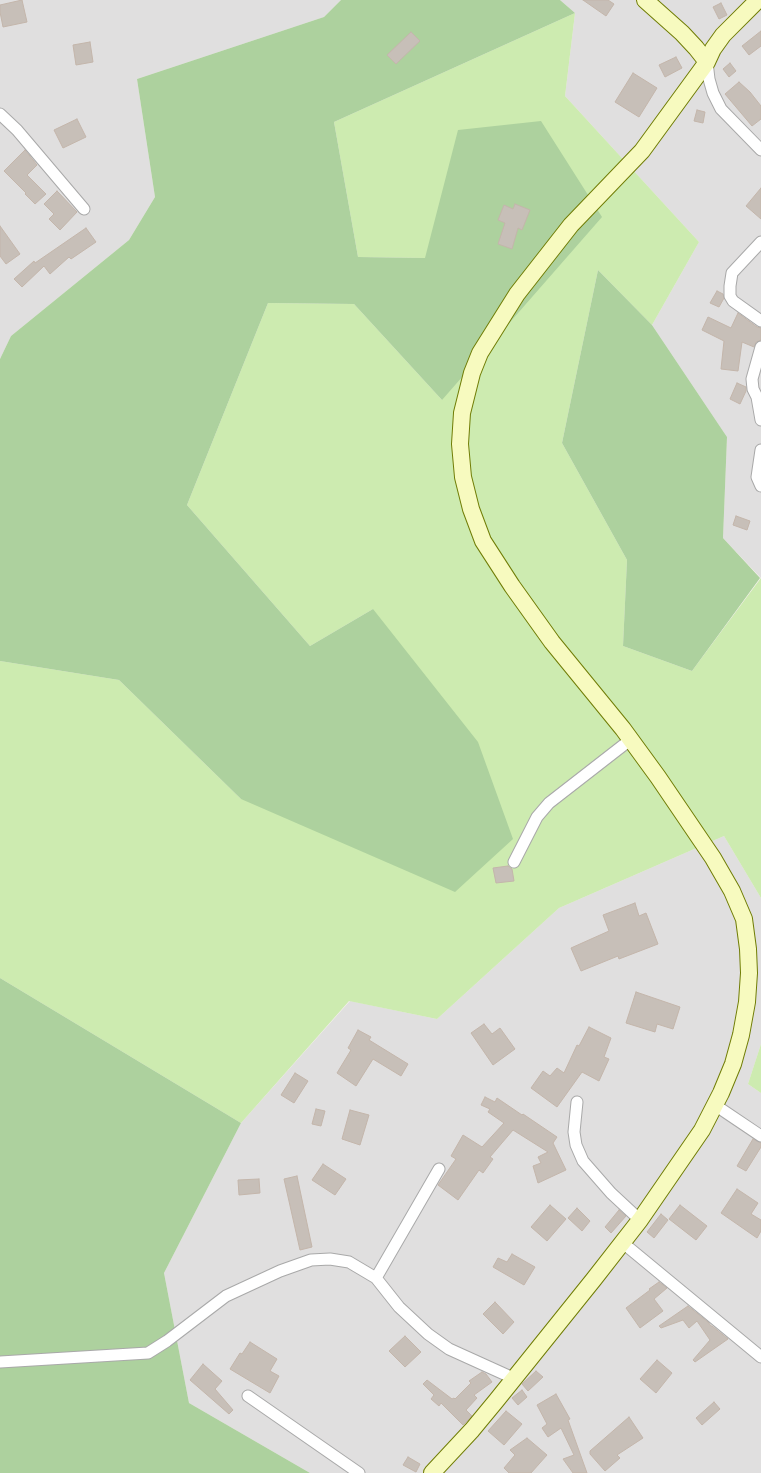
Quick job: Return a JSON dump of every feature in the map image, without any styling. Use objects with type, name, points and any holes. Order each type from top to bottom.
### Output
[{"type":"street","points":[[645,0],[682,33],[707,62],[709,79],[720,109],[761,150]]},
{"type":"street","points":[[432,1473],[472,1430],[622,1243],[640,1220],[702,1130],[733,1064],[747,1002],[749,974],[748,949],[744,919],[732,891],[713,858],[658,777],[552,642],[512,586],[483,541],[471,509],[463,477],[460,444],[462,413],[472,373],[480,353],[517,294],[571,225],[605,187],[642,151],[707,62],[713,49],[723,35],[758,0]]},
{"type":"street","points":[[0,114],[17,130],[84,209]]},
{"type":"street","points":[[761,242],[732,273],[730,296],[733,302],[761,321]]},
{"type":"street","points":[[761,347],[752,379],[761,420]]},
{"type":"street","points":[[761,450],[757,477],[761,486]]},
{"type":"street","points":[[514,862],[537,817],[549,803],[630,740]]},
{"type":"street","points":[[577,1102],[574,1132],[576,1145],[583,1160],[611,1193],[640,1220]]},
{"type":"street","points":[[715,1105],[761,1136]]},
{"type":"street","points":[[376,1278],[439,1169]]},
{"type":"street","points":[[622,1243],[761,1357]]},
{"type":"street","points":[[0,1362],[148,1353],[167,1341],[226,1296],[280,1271],[312,1260],[330,1259],[349,1262],[376,1278],[399,1307],[428,1334],[449,1349],[514,1378]]},
{"type":"street","points":[[248,1396],[358,1473]]},
{"type":"shaded area","points":[[0,0],[341,0],[324,17],[137,79],[155,197],[129,240],[11,336],[0,359]]},
{"type":"shaded area","points":[[560,0],[761,0],[761,578],[723,538],[727,437],[652,325],[699,242],[565,96],[575,13]]},
{"type":"shaded area","points":[[724,836],[761,898],[761,1044],[748,1084],[761,1093],[761,1473],[310,1473],[189,1403],[164,1273],[241,1123],[350,1001],[437,1019],[559,908]]},
{"type":"green space","points":[[341,0],[560,0],[575,13],[334,122],[358,257],[425,258],[458,130],[541,121],[602,217],[442,400],[354,304],[268,303],[187,505],[310,646],[373,609],[478,742],[513,839],[455,892],[241,799],[119,680],[0,661],[0,359],[11,336],[129,240],[155,197],[137,79],[324,17]]},
{"type":"green space","points":[[575,13],[565,96],[699,242],[652,325],[598,270],[562,443],[627,560],[623,646],[692,671],[761,578],[761,898],[724,836],[559,908],[437,1019],[349,1001],[241,1123],[0,978],[0,661],[119,680],[241,799],[373,609],[310,646],[187,505],[268,303],[354,304],[442,400],[425,258],[358,257],[334,122]]},
{"type":"green space","points":[[598,270],[652,325],[727,437],[723,538],[760,578],[692,671],[623,646],[627,560],[562,443]]},
{"type":"green space","points":[[0,978],[241,1123],[164,1273],[189,1403],[310,1473],[0,1473]]},
{"type":"green space","points":[[761,1044],[761,1093],[748,1084]]},
{"type":"building","points":[[22,0],[27,22],[3,27],[0,5]]},
{"type":"building","points":[[583,0],[608,0],[614,4],[606,16]]},
{"type":"building","points":[[721,3],[727,15],[719,19],[713,7]]},
{"type":"building","points":[[761,31],[761,46],[749,55],[742,46]]},
{"type":"building","points":[[411,32],[420,41],[396,64],[387,55]]},
{"type":"building","points":[[90,42],[93,62],[76,65],[73,45]]},
{"type":"building","points":[[676,57],[682,68],[665,77],[659,65]]},
{"type":"building","points":[[730,63],[736,71],[729,77],[723,69]]},
{"type":"building","points":[[633,73],[657,88],[639,117],[615,102]]},
{"type":"building","points":[[739,82],[750,92],[761,106],[761,119],[752,126],[725,94]]},
{"type":"building","points":[[697,110],[705,112],[703,123],[694,121]]},
{"type":"building","points":[[77,119],[86,137],[63,148],[54,130]]},
{"type":"building","points":[[25,150],[37,165],[27,175],[46,194],[35,204],[4,171]]},
{"type":"building","points":[[761,188],[761,219],[746,206]]},
{"type":"building","points":[[57,191],[77,212],[60,230],[49,219],[54,214],[44,204]]},
{"type":"building","points":[[515,204],[530,210],[522,230],[518,228],[512,249],[498,244],[505,223],[498,220],[504,205],[513,209]]},
{"type":"building","points":[[0,226],[20,254],[6,264],[0,256]]},
{"type":"building","points":[[86,228],[96,242],[71,259],[69,257],[50,274],[44,266],[22,287],[14,279],[34,261],[35,263]]},
{"type":"building","points":[[717,291],[723,294],[724,298],[719,307],[710,303]]},
{"type":"building","points":[[738,313],[757,327],[761,328],[761,340],[756,342],[754,347],[742,342],[738,371],[721,369],[724,341],[702,330],[708,317],[731,328]]},
{"type":"building","points":[[737,383],[746,387],[746,391],[740,404],[730,399]]},
{"type":"building","points":[[736,516],[750,521],[747,530],[733,525]]},
{"type":"building","points":[[508,866],[512,869],[514,881],[496,883],[493,868]]},
{"type":"building","points":[[635,903],[639,916],[646,913],[658,944],[619,959],[618,956],[581,971],[571,948],[609,931],[603,915]]},
{"type":"building","points":[[636,992],[680,1007],[673,1029],[657,1024],[655,1032],[626,1023]]},
{"type":"building","points":[[484,1024],[492,1034],[500,1028],[515,1049],[493,1065],[471,1033]]},
{"type":"building","points":[[589,1027],[611,1038],[604,1057],[609,1059],[599,1081],[582,1072],[557,1107],[531,1088],[543,1071],[550,1076],[557,1068],[564,1073],[577,1045],[579,1046]]},
{"type":"building","points":[[358,1030],[371,1037],[369,1040],[408,1064],[401,1076],[373,1059],[356,1086],[337,1073],[351,1050],[348,1048]]},
{"type":"building","points":[[295,1073],[308,1081],[294,1103],[281,1095]]},
{"type":"building","points":[[485,1097],[495,1102],[497,1098],[557,1137],[553,1143],[566,1170],[538,1183],[533,1166],[541,1163],[538,1157],[548,1152],[513,1130],[490,1157],[493,1159],[483,1173],[479,1170],[458,1200],[438,1185],[456,1159],[451,1156],[463,1135],[482,1147],[504,1123],[488,1112],[490,1109],[481,1105]]},
{"type":"building","points":[[316,1109],[325,1111],[321,1126],[312,1124]]},
{"type":"building","points":[[350,1110],[369,1115],[360,1145],[342,1139]]},
{"type":"building","points":[[753,1139],[761,1143],[761,1147],[746,1171],[737,1166]]},
{"type":"building","points":[[323,1164],[346,1179],[335,1195],[312,1180]]},
{"type":"building","points":[[297,1176],[312,1247],[300,1250],[284,1179]]},
{"type":"building","points":[[259,1179],[260,1193],[239,1195],[238,1180]]},
{"type":"building","points":[[737,1189],[758,1203],[751,1214],[761,1220],[761,1231],[757,1238],[721,1213]]},
{"type":"building","points":[[550,1205],[566,1219],[547,1241],[531,1227]]},
{"type":"building","points":[[680,1205],[707,1226],[696,1240],[669,1219]]},
{"type":"building","points":[[577,1208],[590,1221],[582,1231],[568,1218]]},
{"type":"building","points":[[619,1210],[626,1216],[611,1233],[605,1227]]},
{"type":"building","points":[[661,1214],[668,1220],[654,1238],[647,1232]]},
{"type":"building","points":[[512,1254],[535,1267],[524,1285],[493,1267],[498,1258],[507,1262]]},
{"type":"building","points":[[659,1282],[667,1288],[654,1299],[663,1311],[640,1328],[626,1308]]},
{"type":"building","points":[[495,1302],[514,1322],[503,1334],[483,1314]]},
{"type":"building","points":[[688,1306],[728,1339],[695,1362],[693,1360],[710,1340],[697,1321],[689,1328],[683,1320],[661,1328],[659,1326]]},
{"type":"building","points":[[405,1336],[421,1352],[405,1367],[389,1351]]},
{"type":"building","points":[[250,1342],[277,1359],[270,1371],[279,1376],[270,1393],[230,1369],[240,1353],[242,1354]]},
{"type":"building","points":[[657,1360],[672,1373],[656,1393],[640,1379]]},
{"type":"building","points":[[203,1364],[222,1381],[215,1389],[233,1410],[229,1414],[190,1380]]},
{"type":"building","points":[[536,1371],[543,1377],[528,1391],[522,1384]]},
{"type":"building","points":[[482,1372],[486,1374],[492,1382],[474,1395],[477,1398],[466,1410],[472,1416],[463,1425],[441,1403],[439,1406],[431,1399],[434,1395],[423,1384],[427,1380],[452,1399],[455,1399],[471,1383],[469,1381]]},
{"type":"building","points":[[522,1390],[527,1397],[518,1405],[512,1398]]},
{"type":"building","points":[[556,1394],[570,1419],[568,1420],[587,1473],[573,1473],[563,1459],[574,1455],[561,1428],[548,1437],[542,1428],[547,1424],[537,1405]]},
{"type":"building","points":[[714,1402],[720,1409],[702,1425],[696,1418]]},
{"type":"building","points":[[506,1411],[522,1424],[504,1445],[488,1431]]},
{"type":"building","points":[[629,1417],[643,1438],[617,1455],[620,1458],[605,1471],[590,1454],[590,1451]]},
{"type":"building","points":[[527,1438],[547,1455],[531,1473],[509,1473],[504,1468],[515,1455],[510,1450]]},
{"type":"building","points":[[408,1457],[420,1464],[416,1472],[403,1465]]}]
